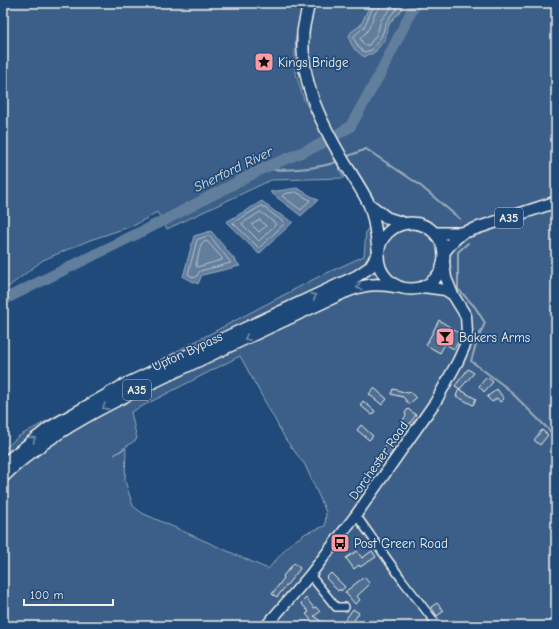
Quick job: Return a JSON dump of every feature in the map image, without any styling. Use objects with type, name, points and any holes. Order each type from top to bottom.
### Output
[{"type":"main road","points":[[309,3],[303,31],[303,63],[307,86],[315,107],[336,148],[369,204],[376,226],[378,263],[385,277],[398,287],[410,289],[423,287],[445,290],[453,294]]},
{"type":"main road","name":"A35","points":[[436,233],[462,233],[556,202]]},
{"type":"main road","points":[[369,204],[387,218],[403,223]]},
{"type":"main road","points":[[378,252],[380,241],[393,227],[403,223],[412,222],[421,223],[429,227],[436,233],[442,242],[444,257],[440,272],[433,281],[423,287]]},
{"type":"main road","name":"A35","points":[[444,257],[453,241],[462,233]]},
{"type":"main road","name":"Upton Bypass","points":[[3,464],[49,428],[124,385],[358,276],[370,267],[378,252]]},
{"type":"main road","name":"Dorchester Road","points":[[266,626],[310,575],[356,515],[436,401],[458,361],[466,343],[466,316],[453,294],[446,278],[444,257]]},
{"type":"main road","name":"Upton Bypass","points":[[3,477],[51,439],[128,394],[361,286],[382,284],[398,287]]},
{"type":"street","points":[[356,515],[403,581],[438,626]]},
{"type":"street","points":[[310,575],[336,607],[345,607]]},
{"type":"shaded area","points":[[3,3],[303,3],[296,37],[295,69],[304,100],[329,145],[332,155],[344,178],[271,180],[167,229],[157,212],[135,225],[90,240],[43,260],[3,291]]},
{"type":"shaded area","points":[[312,3],[389,3],[370,5],[361,25],[352,32],[350,41],[355,50],[368,54],[375,52],[386,36],[386,32],[394,17],[398,15],[403,8],[397,3],[556,3],[556,626],[3,626],[3,450],[19,436],[124,379],[318,277],[364,256],[366,231],[384,209],[377,207],[350,165],[313,94],[306,49]],"holes":[[[240,356],[286,440],[305,465],[326,512],[325,526],[306,533],[290,544],[268,569],[142,513],[133,506],[125,481],[126,448],[114,455],[137,439],[131,412]]]},
{"type":"water","points":[[380,3],[397,3],[403,7],[389,24],[386,37],[382,43],[372,54],[368,54],[365,57],[354,48],[349,36],[351,32],[361,25],[370,5]]},
{"type":"water","points":[[297,188],[318,200],[301,216],[270,192]]},
{"type":"water","points":[[262,201],[274,211],[293,222],[259,254],[226,222]]},
{"type":"water","points":[[211,231],[240,266],[202,275],[198,284],[183,277],[194,236]]},
{"type":"building","name":"Bakers Arms","points":[[439,320],[460,334],[460,339],[454,349],[445,344],[440,353],[426,345]]},
{"type":"building","points":[[468,369],[474,373],[460,389],[455,386]]},
{"type":"building","points":[[487,377],[493,382],[484,392],[479,386]]},
{"type":"building","points":[[374,388],[387,399],[382,405],[369,394]]},
{"type":"building","points":[[393,389],[408,393],[410,392],[416,398],[409,404],[403,397],[391,394]]},
{"type":"building","points":[[459,389],[476,399],[473,405],[456,396]]},
{"type":"building","points":[[497,389],[504,399],[500,402],[497,398],[492,402],[487,397]]},
{"type":"building","points":[[363,401],[375,411],[372,415],[360,405]]},
{"type":"building","points":[[408,409],[416,415],[408,426],[402,422]]},
{"type":"building","points":[[361,425],[373,436],[369,440],[357,430]]},
{"type":"building","points":[[542,430],[548,435],[540,445],[534,440]]},
{"type":"building","points":[[388,443],[395,448],[389,457],[381,450]]},
{"type":"building","points":[[357,551],[362,558],[372,551],[376,557],[354,569],[346,558]]},
{"type":"building","points":[[294,563],[300,568],[299,570],[277,597],[272,594],[284,578],[283,576]]},
{"type":"building","points":[[331,573],[345,587],[341,591],[340,589],[338,591],[326,578]]},
{"type":"building","points":[[364,577],[370,584],[357,596],[360,600],[355,604],[345,592]]},
{"type":"building","points":[[306,598],[314,608],[316,607],[320,612],[314,616],[327,626],[316,626],[306,614],[309,612],[301,603]]},
{"type":"building","points":[[437,603],[444,611],[437,616],[431,607]]},
{"type":"building","points":[[353,609],[359,613],[350,626],[347,626],[343,623]]},
{"type":"waterway","name":"Sherford River","points":[[3,300],[167,219],[262,169],[319,145],[350,127],[417,3]]},
{"type":"waterway","points":[[346,157],[366,149],[417,183],[460,219]]},
{"type":"waterway","points":[[262,169],[301,169],[322,166],[339,161]]},
{"type":"waterway","points":[[468,243],[458,252],[458,289],[475,307],[485,323],[478,338],[471,361],[507,388],[553,434],[556,434]]},
{"type":"place","name":"Kings Bridge","points":[[264,62]]},
{"type":"place","name":"Bakers Arms","points":[[445,337]]},
{"type":"place","name":"Post Green Road","points":[[340,543]]}]
